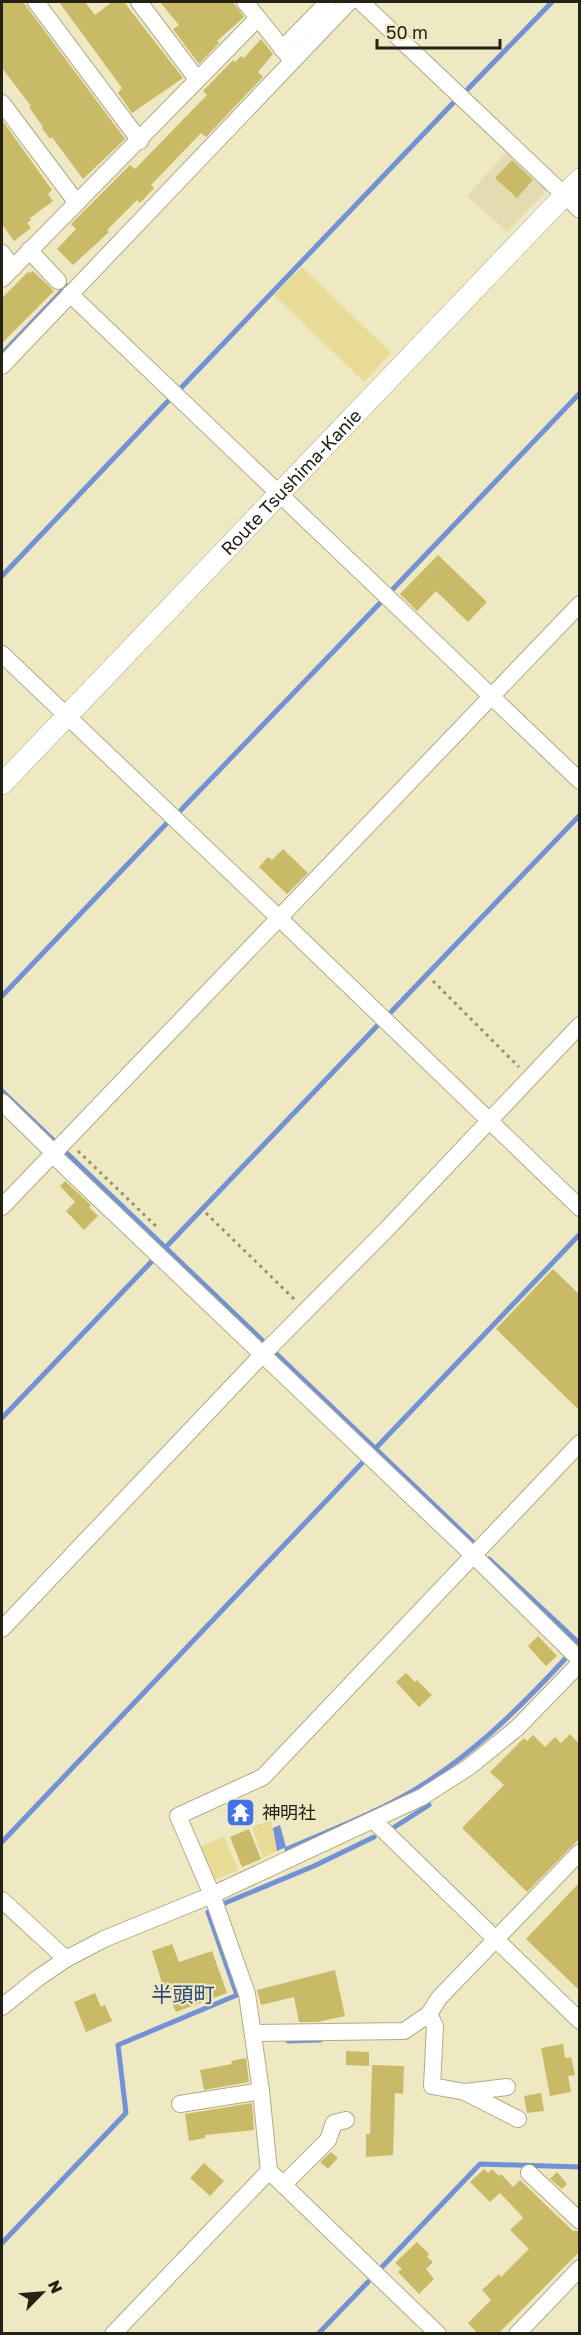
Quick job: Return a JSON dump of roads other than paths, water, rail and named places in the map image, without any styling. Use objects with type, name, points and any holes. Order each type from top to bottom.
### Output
[{"type":"main road","name":"Route Tsushima-Kanie","points":[[2,784],[579,179]]},
{"type":"street","points":[[36,2],[140,141]]},
{"type":"street","points":[[139,2],[197,79]]},
{"type":"street","points":[[246,2],[288,55]]},
{"type":"street","points":[[2,366],[288,55],[328,2]]},
{"type":"street","points":[[288,55],[349,2]]},
{"type":"street","points":[[361,2],[579,210]]},
{"type":"street","points":[[7,273],[140,141],[258,18]]},
{"type":"street","points":[[2,103],[77,203]]},
{"type":"street","points":[[29,250],[58,281]]},
{"type":"street","points":[[2,253],[7,273]]},
{"type":"street","points":[[70,294],[579,782]]},
{"type":"street","points":[[2,1207],[579,604]]},
{"type":"street","points":[[2,654],[579,1208]]},
{"type":"street","points":[[2,1629],[305,1310],[386,1230],[488,1119],[579,1025]]},
{"type":"street","points":[[2,1102],[58,1148],[478,1551],[579,1661],[517,1728],[469,1767],[422,1797],[212,1895],[104,1939],[66,1959],[2,2007]]},
{"type":"street","points":[[438,2334],[269,2171],[261,2091],[247,1994],[212,1895],[178,1816],[263,1777],[579,1443]]},
{"type":"street","points":[[374,1821],[579,2021]]},
{"type":"street","points":[[253,2033],[404,2031],[429,2014],[439,1998],[579,1852]]},
{"type":"street","points":[[2,1900],[66,1959]]},
{"type":"street","points":[[429,2014],[435,2026],[432,2086],[465,2092],[518,2119]]},
{"type":"street","points":[[465,2092],[507,2087]]},
{"type":"street","points":[[180,2104],[261,2091]]},
{"type":"street","points":[[283,2185],[328,2140],[334,2123],[346,2120]]},
{"type":"street","points":[[113,2334],[269,2171]]},
{"type":"street","points":[[529,2174],[579,2221]]},
{"type":"street","points":[[517,2334],[579,2268]]},
{"type":"water","points":[[280,1825],[286,1847],[277,1851],[273,1828]]},
{"type":"waterway","points":[[465,92],[552,2]]},
{"type":"waterway","points":[[179,390],[455,101]]},
{"type":"waterway","points":[[2,354],[67,286]]},
{"type":"waterway","points":[[392,590],[580,393]]},
{"type":"waterway","points":[[2,576],[170,399]]},
{"type":"waterway","points":[[181,810],[381,602]]},
{"type":"waterway","points":[[391,1012],[580,815]]},
{"type":"waterway","points":[[2,996],[166,824]]},
{"type":"waterway","points":[[165,1248],[377,1026]]},
{"type":"waterway","points":[[2,1091],[477,1546]]},
{"type":"waterway","points":[[374,1450],[580,1234]]},
{"type":"waterway","points":[[2,1418],[154,1259]]},
{"type":"waterway","points":[[2,1842],[363,1462]]},
{"type":"waterway","points":[[489,1559],[580,1644]]},
{"type":"waterway","points":[[287,1849],[376,1811],[449,1767],[490,1734],[565,1659]]},
{"type":"waterway","points":[[393,1828],[429,1805]]},
{"type":"waterway","points":[[225,1903],[314,1866],[374,1837]]},
{"type":"waterway","points":[[2,2243],[126,2113],[118,2045],[237,1995],[208,1912]]},
{"type":"waterway","points":[[288,2041],[320,2040]]},
{"type":"waterway","points":[[382,2267],[480,2164],[580,2167]]},
{"type":"waterway","points":[[318,2334],[368,2282]]},
{"type":"place","name":"神明社","points":[[241,1812]]},
{"type":"district","name":"半頭町","points":[[183,1994]]}]
